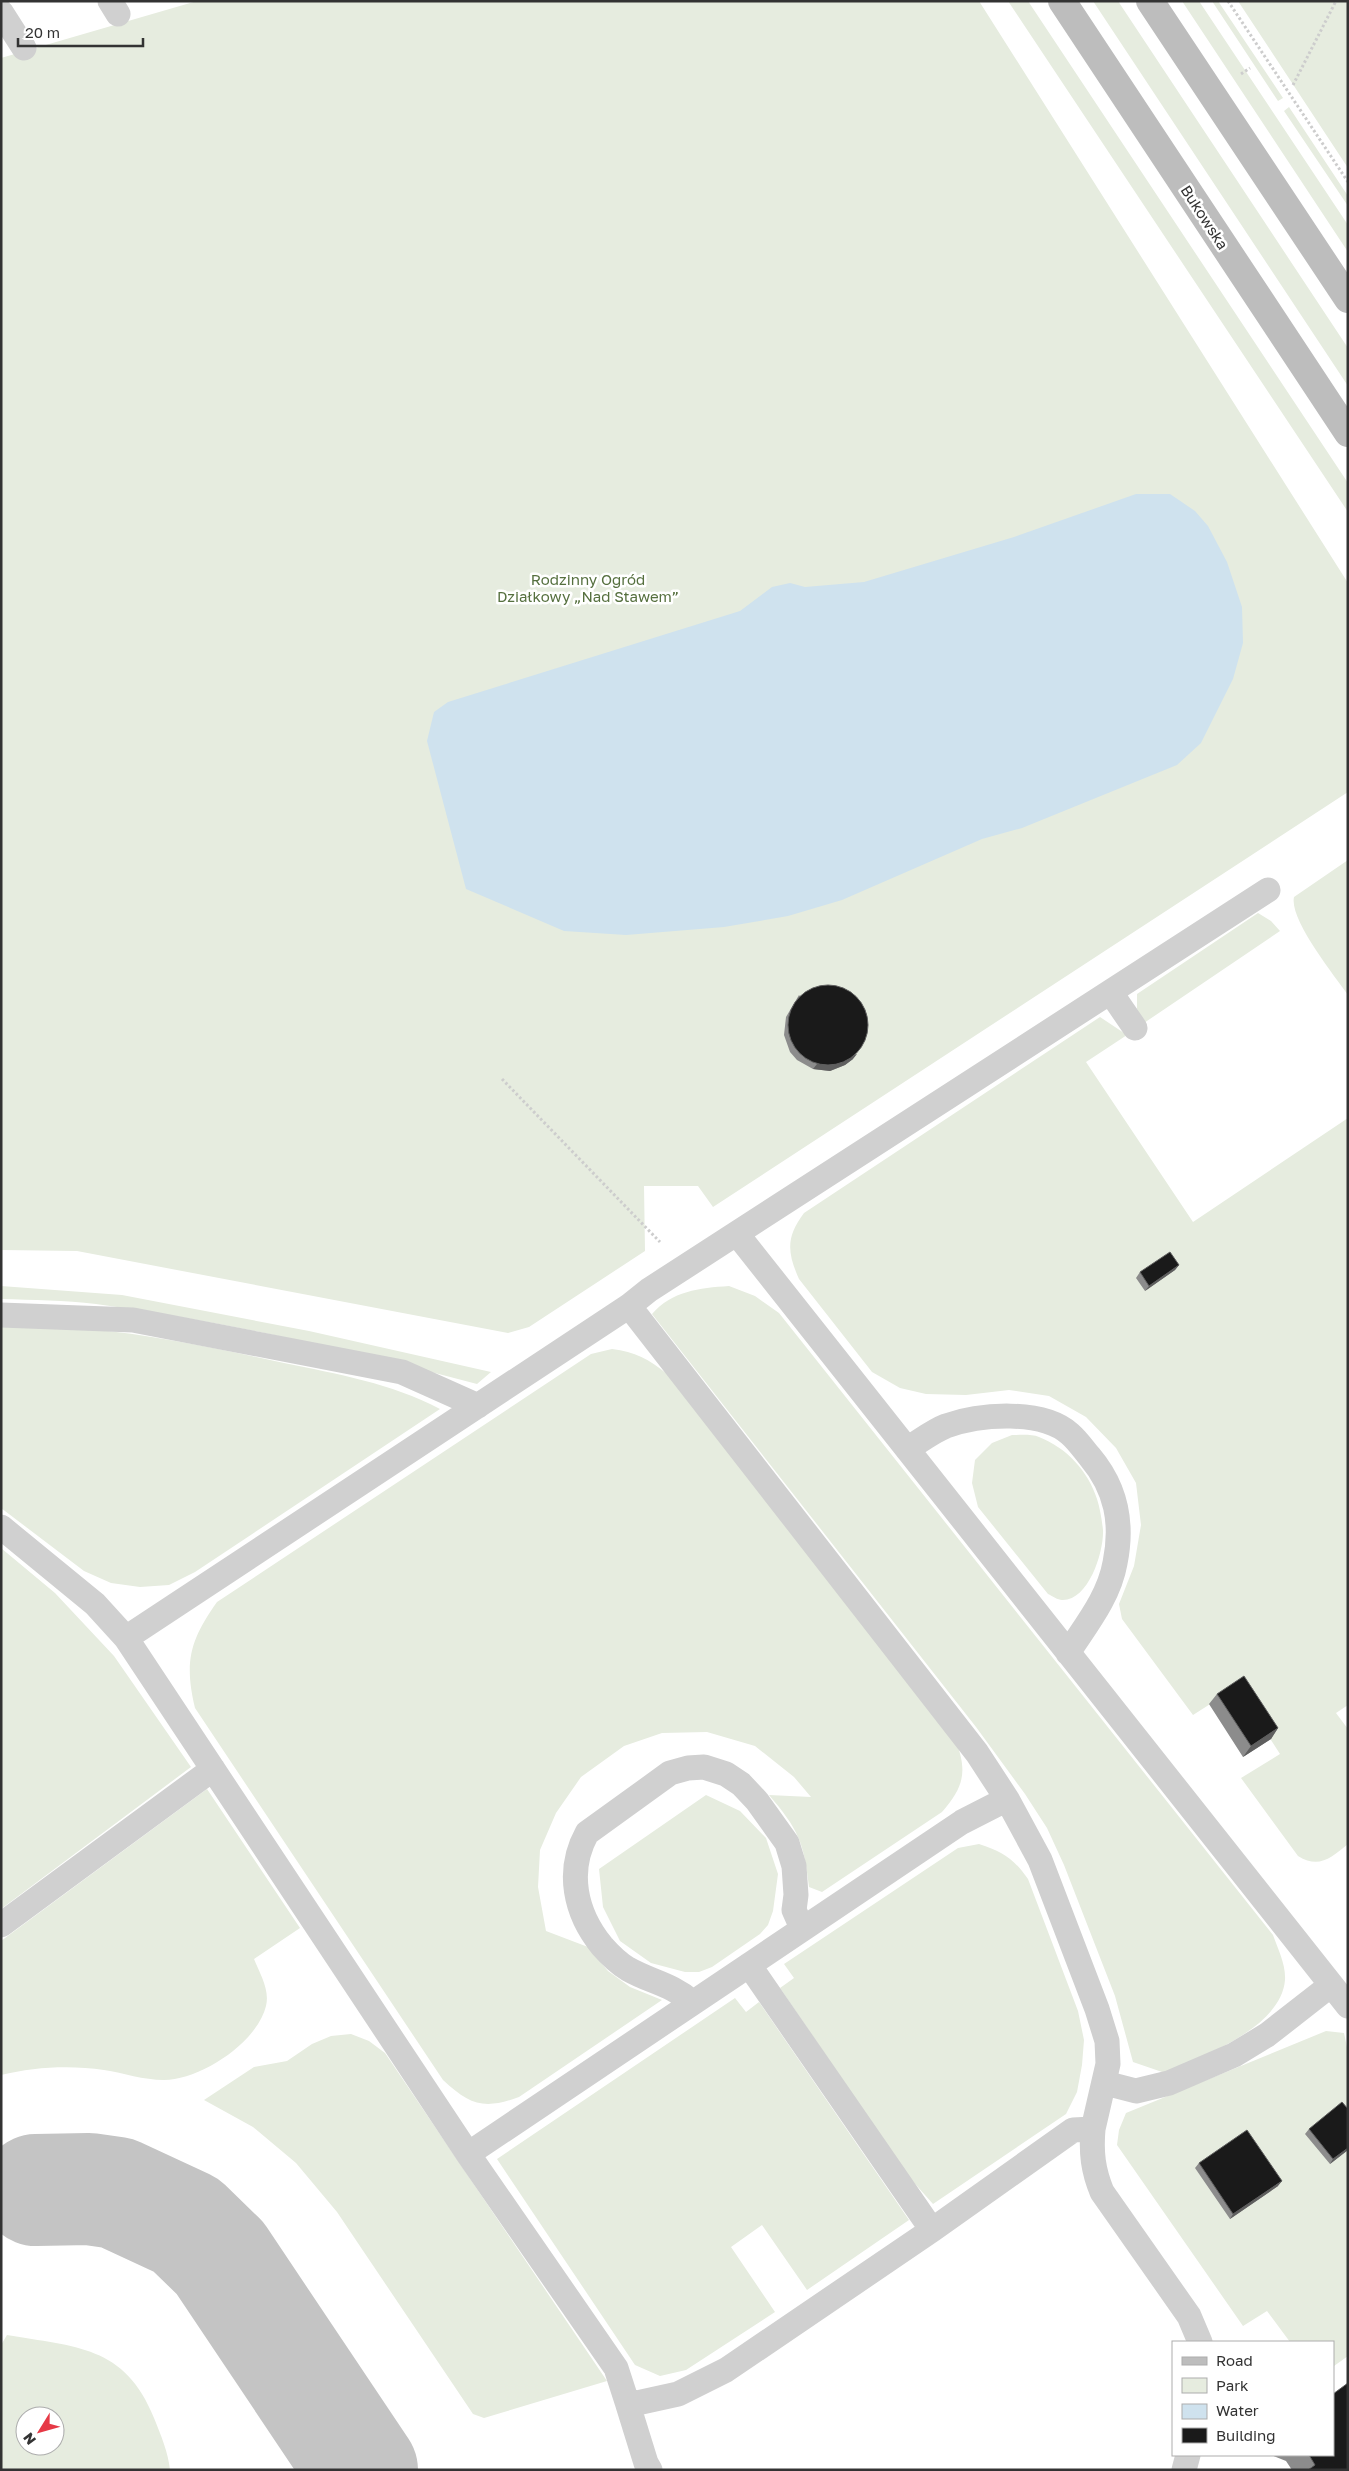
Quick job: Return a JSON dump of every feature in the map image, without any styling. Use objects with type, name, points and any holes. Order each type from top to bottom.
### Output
[{"type":"main road","name":"Bukowska","points":[[1062,1],[1348,433]]},
{"type":"main road","points":[[1150,1],[1348,299]]},
{"type":"lane","points":[[1,12],[24,48]]},
{"type":"lane","points":[[126,1638],[684,1268],[1268,890]]},
{"type":"lane","points":[[1111,993],[1136,1028]]},
{"type":"lane","points":[[737,1234],[1348,2006]]},
{"type":"lane","points":[[629,1306],[978,1753],[1007,1799],[1040,1860],[1097,2009],[1107,2041],[1108,2064],[1106,2083],[1093,2129],[1091,2157],[1095,2176],[1102,2192],[1189,2316],[1200,2341]]},
{"type":"lane","points":[[1,1315],[133,1320],[402,1372],[478,1406]]},
{"type":"lane","points":[[907,1449],[945,1426],[992,1417],[1020,1417],[1045,1421],[1070,1434],[1098,1466],[1114,1497],[1119,1538],[1115,1566],[1105,1596],[1068,1653]]},
{"type":"lane","points":[[1,1527],[95,1604],[126,1638],[468,2154],[616,2368],[646,2463],[650,2470]]},
{"type":"lane","points":[[692,2002],[679,1990],[626,1968],[609,1954],[592,1934],[581,1913],[575,1885],[575,1863],[579,1847],[587,1833],[670,1773],[688,1768],[704,1767],[726,1774],[741,1784],[757,1801],[787,1843],[794,1866],[796,1895],[794,1910],[802,1928]]},
{"type":"lane","points":[[1,1925],[213,1769]]},
{"type":"lane","points":[[468,2154],[962,1822],[1007,1799]]},
{"type":"lane","points":[[749,1965],[932,2230]]},
{"type":"lane","points":[[1106,2083],[1136,2091],[1169,2083],[1218,2062],[1249,2047],[1267,2035],[1331,1985]]},
{"type":"lane","points":[[628,2405],[678,2394],[726,2370],[932,2230],[1073,2130],[1093,2129]]},
{"type":"lane","points":[[1184,2470],[1188,2456]]},
{"type":"path","points":[[1228,1],[1348,182]]},
{"type":"path","points":[[1293,85],[1336,1]]},
{"type":"path","points":[[1239,76],[1250,68]]},
{"type":"path","points":[[502,1079],[684,1268]]},
{"type":"green space","name":"Rodzinny Ogród Działkowy „Nad Stawem”","points":[[197,1],[979,1],[1348,583],[1348,792],[713,1207],[698,1186],[644,1186],[645,1251],[529,1327],[508,1333],[77,1251],[1,1250],[1,58]]},
{"type":"green space","points":[[1008,1],[1028,1],[1348,483],[1348,512]]},
{"type":"green space","points":[[1093,1],[1118,1],[1348,348],[1348,386]]},
{"type":"green space","points":[[1182,1],[1199,1],[1348,225],[1348,252]]},
{"type":"green space","points":[[1212,1],[1218,1],[1283,98],[1278,101]]},
{"type":"green space","points":[[1238,1],[1348,1],[1348,168]]},
{"type":"green space","points":[[1289,107],[1348,196],[1348,206],[1284,111]]},
{"type":"green space","points":[[1348,860],[1348,995],[1305,932],[1294,907],[1294,897]]},
{"type":"green space","points":[[1258,913],[1271,921],[1280,931],[1144,1023],[1137,1009],[1137,994]]},
{"type":"green space","points":[[1100,1017],[1127,1035],[1086,1062],[1193,1222],[1348,1118],[1348,1705],[1336,1713],[1348,1729],[1348,1844],[1336,1854],[1319,1862],[1305,1860],[1298,1856],[1241,1778],[1280,1754],[1237,1687],[1193,1715],[1122,1619],[1119,1604],[1134,1566],[1141,1525],[1136,1483],[1116,1448],[1086,1417],[1049,1396],[1009,1390],[966,1395],[926,1394],[900,1388],[872,1372],[799,1279],[792,1261],[791,1237],[804,1213]]},
{"type":"green space","points":[[1,1286],[122,1295],[309,1331],[491,1372],[477,1384],[288,1338],[192,1319],[84,1303],[1,1299]]},
{"type":"green space","points":[[729,1286],[755,1296],[779,1313],[1273,1935],[1285,1974],[1280,1997],[1270,2012],[1238,2038],[1219,2049],[1165,2073],[1133,2062],[1115,1996],[1064,1865],[1047,1828],[1025,1794],[976,1727],[652,1314],[668,1300],[687,1292]]},
{"type":"green space","points":[[1,1324],[67,1327],[113,1332],[211,1348],[364,1380],[402,1392],[440,1409],[195,1572],[169,1585],[140,1587],[111,1583],[84,1571],[1,1508]]},
{"type":"green space","points":[[612,1349],[641,1357],[667,1374],[956,1742],[962,1762],[961,1779],[955,1795],[942,1812],[822,1892],[809,1887],[805,1858],[798,1837],[787,1817],[769,1795],[811,1797],[794,1777],[755,1746],[707,1732],[662,1733],[624,1746],[581,1777],[556,1813],[540,1850],[538,1887],[546,1931],[588,1947],[608,1971],[630,1987],[662,2000],[519,2097],[496,2103],[478,2103],[461,2095],[443,2080],[195,1708],[190,1677],[192,1652],[201,1628],[217,1602],[591,1354]]},
{"type":"green space","points":[[1012,1435],[1036,1436],[1059,1447],[1082,1470],[1097,1499],[1103,1530],[1098,1562],[1087,1584],[1072,1598],[1060,1600],[1048,1594],[978,1507],[972,1483],[975,1460],[992,1443]]},
{"type":"green space","points":[[1,1548],[55,1593],[114,1656],[191,1767],[1,1909]]},
{"type":"green space","points":[[207,1789],[300,1928],[254,1959],[267,1994],[266,2006],[261,2020],[239,2046],[225,2057],[194,2074],[178,2078],[156,2080],[91,2068],[65,2067],[26,2070],[1,2075],[1,1941]]},
{"type":"green space","points":[[706,1795],[740,1811],[766,1838],[778,1874],[773,1911],[768,1925],[760,1934],[712,1967],[699,1972],[685,1972],[651,1963],[620,1941],[603,1907],[599,1869]]},
{"type":"green space","points":[[979,1844],[1007,1857],[1028,1879],[1078,2011],[1084,2040],[1082,2065],[1077,2092],[1066,2114],[933,2204],[909,2177],[780,1988],[794,1978],[784,1964],[958,1848]]},
{"type":"green space","points":[[735,1998],[746,2012],[759,2002],[909,2220],[807,2290],[762,2225],[731,2247],[775,2312],[686,2370],[660,2376],[635,2365],[497,2159]]},
{"type":"green space","points":[[1326,2031],[1344,2033],[1348,2052],[1348,2356],[1334,2366],[1334,2341],[1289,2341],[1267,2311],[1243,2326],[1117,2145],[1119,2130],[1126,2113]]},
{"type":"green space","points":[[351,2034],[369,2041],[385,2053],[607,2381],[484,2418],[473,2414],[337,2212],[296,2163],[253,2127],[204,2100],[254,2067],[287,2061],[312,2044],[331,2036]]},
{"type":"green space","points":[[7,2335],[76,2347],[113,2363],[128,2376],[142,2394],[162,2437],[170,2470],[1,2470],[1,2345]]},
{"type":"water","points":[[1136,494],[1170,494],[1195,511],[1208,526],[1227,562],[1242,607],[1243,643],[1233,679],[1201,743],[1177,765],[1022,828],[982,839],[842,900],[788,916],[724,927],[626,935],[564,931],[466,889],[427,741],[434,712],[448,702],[740,611],[772,587],[790,583],[805,587],[864,582],[1014,537]]},
{"type":"building","points":[[820,985],[836,985],[857,996],[868,1017],[868,1033],[857,1054],[836,1065],[820,1065],[806,1059],[794,1047],[788,1033],[788,1017],[794,1003],[806,991]]},
{"type":"building","points":[[1170,1252],[1179,1265],[1149,1286],[1140,1272]]},
{"type":"building","points":[[1244,1676],[1278,1728],[1251,1746],[1217,1694]]},
{"type":"building","points":[[1342,2102],[1348,2109],[1348,2148],[1333,2159],[1309,2129]]},
{"type":"building","points":[[1247,2130],[1282,2181],[1233,2214],[1199,2163]]},
{"type":"building","points":[[1348,2383],[1348,2470],[1308,2470],[1315,2465],[1310,2456],[1334,2456],[1334,2393]]},
{"type":"taxiway","points":[[36,2190],[89,2189],[117,2193],[186,2225],[220,2258],[362,2470]]}]
